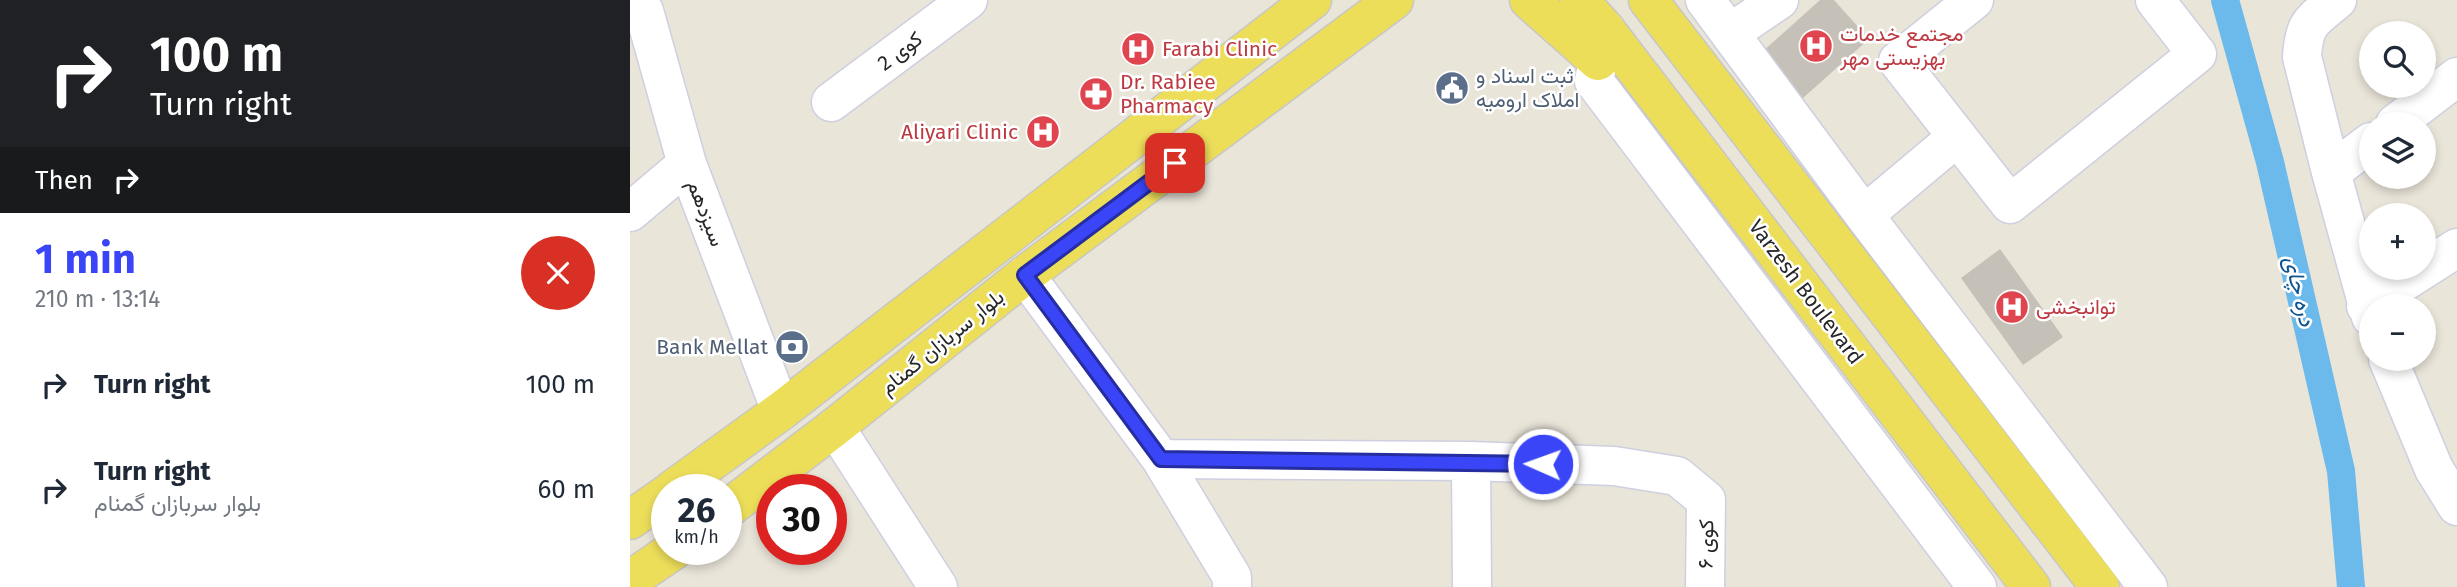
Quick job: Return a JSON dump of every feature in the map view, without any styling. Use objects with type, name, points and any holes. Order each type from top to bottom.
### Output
[{"type":"main road","name":"بلوار سربازان گمنام","points":[[694,474],[781,411],[1311,0]]},
{"type":"main road","points":[[1331,0],[1343,14],[1346,34]]},
{"type":"main road","name":"بلوار سربازان گمنام","points":[[742,498],[1025,275],[1394,0]]},
{"type":"main road","points":[[1529,0],[1602,45],[1647,0],[2100,587]]},
{"type":"main road","name":"Varzesh Boulevard","points":[[1579,0],[1602,45],[2031,587]]},
{"type":"main road","points":[[630,520],[651,505]]},
{"type":"street","name":"کوی 2","points":[[831,102],[968,0]]},
{"type":"street","points":[[1705,0],[1864,215],[2148,587]]},
{"type":"street","points":[[1730,33],[1779,0]]},
{"type":"street","points":[[1974,0],[1898,61],[2010,204],[2197,54],[2155,0]]},
{"type":"street","name":"سیزدهم","points":[[644,8],[687,164],[781,411]]},
{"type":"street","points":[[2323,11],[2303,39],[2302,57],[2364,294]]},
{"type":"street","points":[[1602,45],[1594,81],[1977,587]]},
{"type":"street","points":[[2411,112],[2457,77]]},
{"type":"street","points":[[1864,215],[1957,136]]},
{"type":"street","points":[[2331,172],[2359,151]]},
{"type":"street","points":[[630,212],[687,164]]},
{"type":"street","points":[[2394,294],[2457,248]]},
{"type":"street","points":[[1025,275],[1161,459],[1232,582]]},
{"type":"street","points":[[2393,371],[2434,469],[2457,506]]},
{"type":"street","points":[[835,427],[938,587]]},
{"type":"street","points":[[1161,459],[1471,461],[1472,587]]},
{"type":"street","name":"کوی ۶","points":[[1471,461],[1614,466],[1677,475],[1706,500],[1705,587]]},
{"type":"building","name":"مجتمع خدمات بهزیستی مهر","points":[[1820,0],[1834,0],[1869,39],[1803,98],[1762,52]]},
{"type":"building","name":"توانبخشی","points":[[2000,249],[2063,337],[2023,365],[1961,278]]},
{"type":"waterway","name":"دره چای","points":[[2225,0],[2270,162],[2341,471],[2351,587]]},
{"type":"place","name":"مجتمع خدمات بهزیستی مهر","points":[[1816,46]]},
{"type":"place","name":"Farabi Clinic","points":[[1138,49]]},
{"type":"place","name":"ثبت اسناد و املاک ارومیه","points":[[1452,88]]},
{"type":"place","name":"Dr. Rabiee Pharmacy","points":[[1096,94]]},
{"type":"place","name":"Aliyari Clinic","points":[[1043,132]]},
{"type":"place","name":"توانبخشی","points":[[2012,307]]},
{"type":"place","name":"Bank Mellat","points":[[792,347]]},
{"type":"route","points":[[1175,163],[1025,275],[1161,459],[1543,464]]}]
